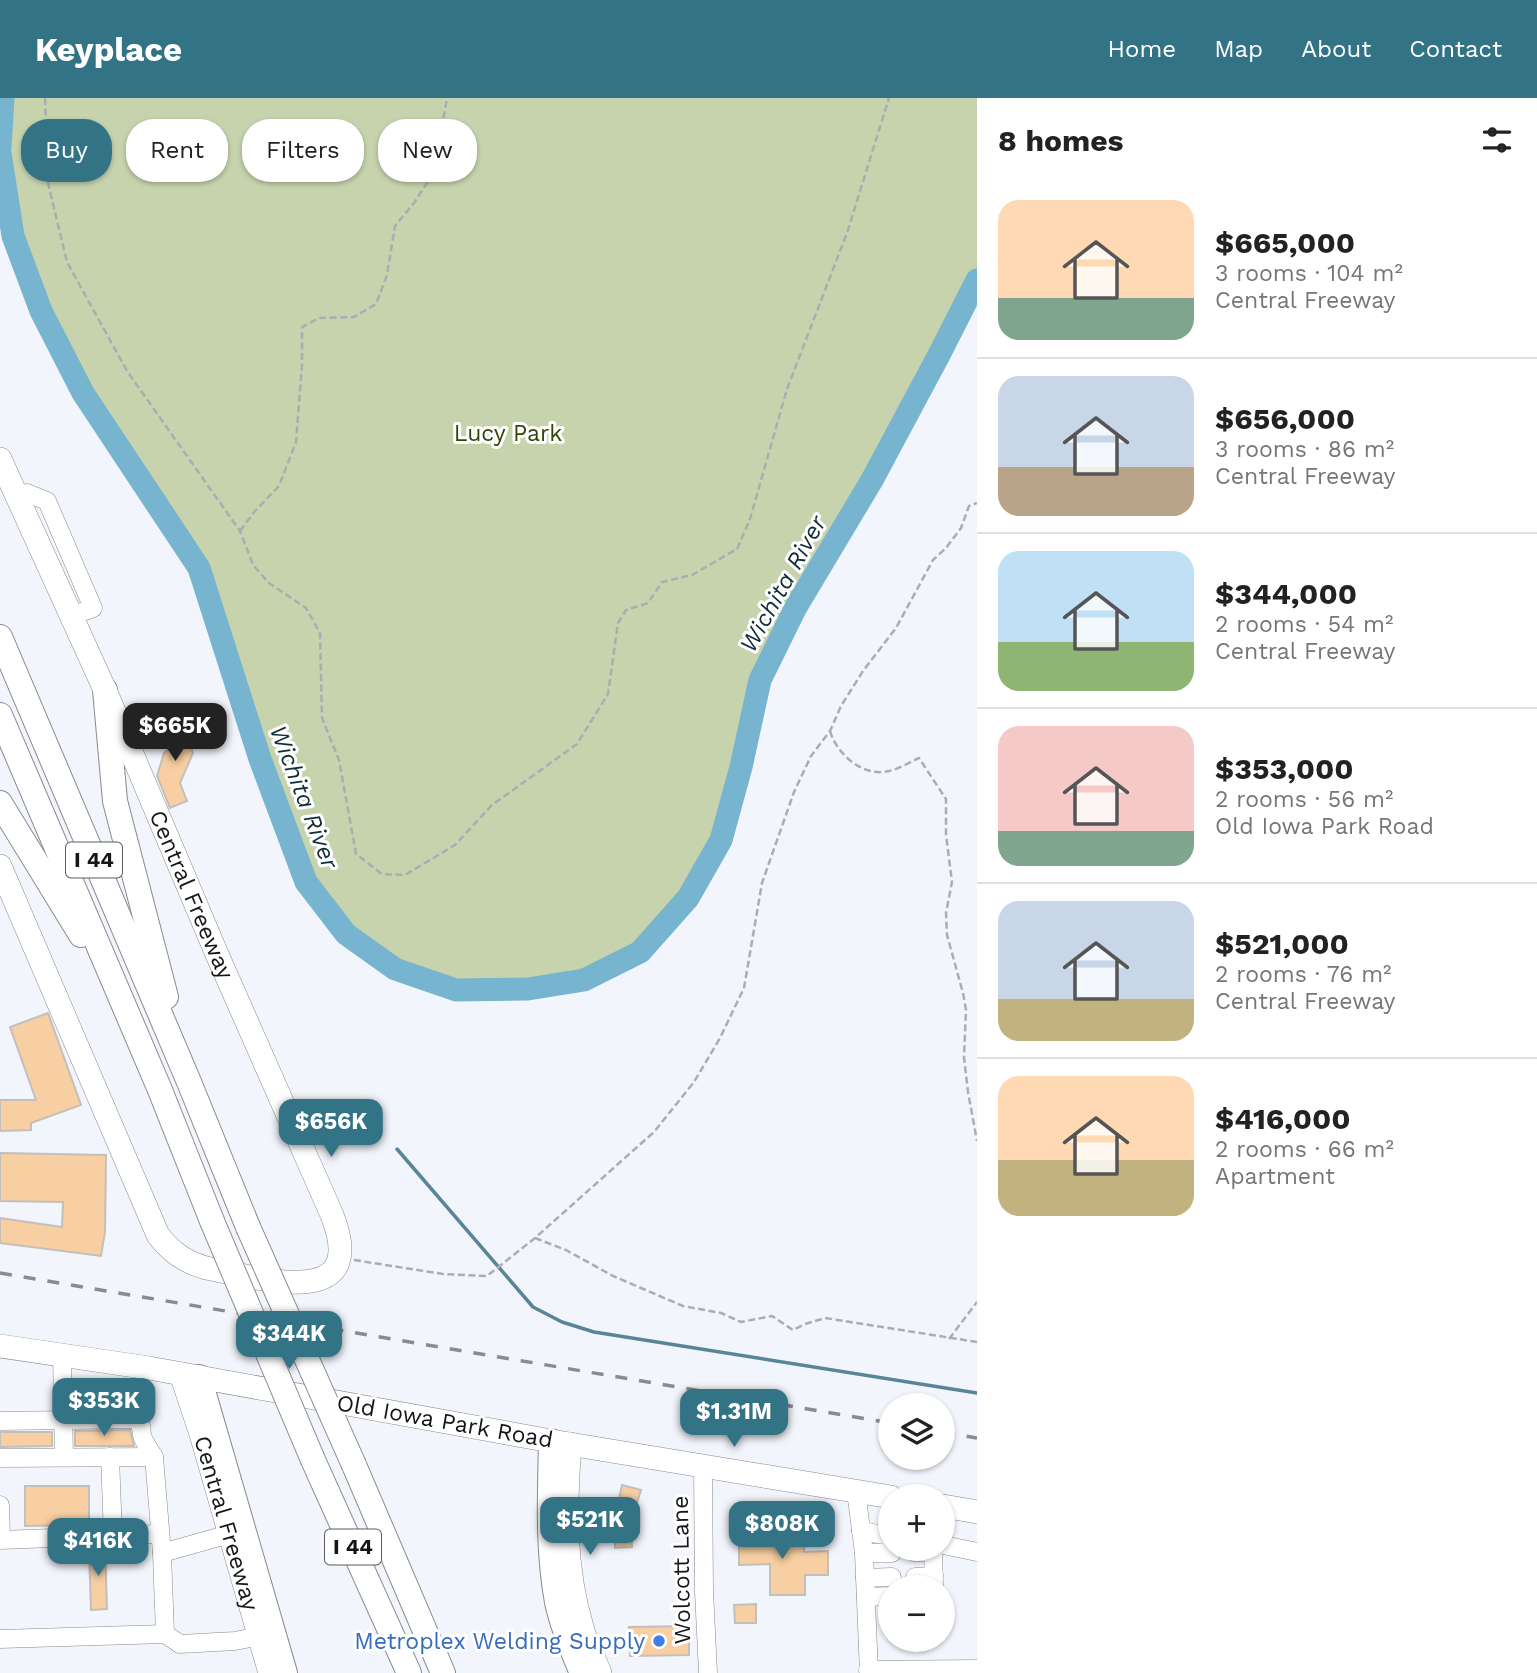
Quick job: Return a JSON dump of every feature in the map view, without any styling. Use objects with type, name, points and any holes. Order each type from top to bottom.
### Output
[{"type":"highway","name":"I 44","points":[[0,637],[248,1227],[443,1673]]},
{"type":"highway","points":[[105,690],[117,813],[189,1082]]},
{"type":"highway","name":"I 44","points":[[0,715],[125,1007],[313,1460],[409,1673]]},
{"type":"highway","points":[[0,803],[125,1007]]},
{"type":"highway","points":[[190,1376],[266,1635],[285,1673]]},
{"type":"highway","points":[[560,1442],[550,1531],[552,1566],[558,1604],[582,1673]]},
{"type":"main road","name":"Central Freeway","points":[[0,459],[105,690],[216,953],[332,1214],[341,1245],[340,1260]]},
{"type":"main road","points":[[0,866],[158,1235],[168,1248],[191,1264],[299,1284],[323,1279],[333,1272],[340,1260]]},
{"type":"main road","name":"Old Iowa Park Road","points":[[0,1346],[190,1376],[878,1495]]},
{"type":"main road","points":[[560,1442],[568,1563],[583,1631],[600,1673]]},
{"type":"main road","points":[[955,1508],[977,1512]]},
{"type":"main road","name":"Central Freeway","points":[[266,1635],[270,1673]]},
{"type":"street","points":[[16,497],[27,493],[47,501],[93,608],[71,616]]},
{"type":"street","points":[[62,1355],[64,1457]]},
{"type":"street","points":[[0,1421],[137,1419],[142,1425],[142,1436],[154,1457],[165,1634]]},
{"type":"street","points":[[110,1457],[113,1535]]},
{"type":"street","points":[[0,1458],[154,1457]]},
{"type":"street","name":"Wolcott Lane","points":[[703,1466],[708,1673]]},
{"type":"street","points":[[856,1491],[864,1553],[868,1672],[977,1669]]},
{"type":"street","points":[[0,1505],[1,1539],[159,1534]]},
{"type":"street","points":[[861,1531],[878,1539]]},
{"type":"street","points":[[162,1553],[236,1532]]},
{"type":"street","points":[[864,1553],[878,1549]]},
{"type":"street","points":[[955,1550],[977,1552]]},
{"type":"street","points":[[865,1578],[878,1578]]},
{"type":"street","points":[[866,1597],[878,1597]]},
{"type":"street","points":[[0,1639],[165,1634],[180,1644],[235,1641],[266,1635]]},
{"type":"path","points":[[45,98],[48,183],[67,262],[127,371],[240,531],[253,565],[269,583],[306,608],[320,633],[322,718],[339,760],[356,854],[382,874],[405,875],[455,845],[492,805],[577,744],[608,694],[618,622],[626,610],[648,603],[662,582],[692,575],[737,549],[750,519],[787,389],[847,233],[888,98]]},
{"type":"path","points":[[240,531],[279,486],[296,442],[302,327],[319,318],[354,317],[376,304],[387,275],[396,226],[434,172],[447,98]]},
{"type":"path","points":[[340,1260],[443,1274],[487,1276],[535,1238],[654,1132],[694,1082],[720,1038],[744,988],[762,883],[794,792],[811,756],[830,731],[841,705],[863,670],[896,628],[933,560],[961,528],[969,506],[977,503]]},
{"type":"path","points":[[830,731],[834,744],[862,768],[881,772],[896,769],[919,758],[946,799],[946,835],[952,882],[946,913],[947,935],[966,1010],[964,1057],[977,1141]]},
{"type":"path","points":[[535,1238],[566,1250],[613,1276],[666,1300],[721,1313],[741,1322],[772,1316],[793,1330],[825,1318],[977,1342]]},
{"type":"path","points":[[949,1339],[977,1302]]},
{"type":"green space","name":"Lucy Park","points":[[3,98],[977,98],[977,280],[872,480],[796,607],[760,680],[741,767],[721,840],[688,898],[640,952],[584,980],[528,989],[456,990],[395,969],[346,934],[306,882],[260,759],[199,568],[83,393],[41,311],[13,235],[0,153]]},
{"type":"building","points":[[180,720],[193,753],[180,783],[187,801],[170,808],[157,776],[164,753],[169,749],[161,728]]},
{"type":"building","points":[[48,1013],[81,1105],[31,1123],[31,1130],[0,1131],[0,1100],[36,1100],[10,1027]]},
{"type":"building","points":[[0,1153],[106,1155],[105,1232],[101,1256],[0,1243],[0,1218],[62,1227],[63,1202],[0,1201]]},
{"type":"building","points":[[130,1430],[134,1446],[75,1446],[75,1431]]},
{"type":"building","points":[[0,1432],[52,1432],[52,1446],[0,1447]]},
{"type":"building","points":[[622,1485],[641,1490],[635,1509],[635,1521],[631,1521],[632,1547],[615,1548],[615,1525],[597,1528],[597,1511],[617,1508]]},
{"type":"building","points":[[25,1486],[89,1486],[89,1525],[25,1526]]},
{"type":"building","points":[[759,1528],[759,1538],[804,1537],[804,1552],[828,1551],[828,1575],[805,1575],[805,1595],[770,1595],[770,1564],[739,1565],[739,1529]]},
{"type":"building","points":[[105,1547],[107,1609],[91,1610],[89,1548]]},
{"type":"building","points":[[756,1604],[756,1623],[735,1623],[734,1605]]},
{"type":"building","name":"Metroplex Welding Supply","points":[[689,1626],[689,1655],[630,1656],[629,1627]]},
{"type":"waterway","name":"Wichita River","points":[[0,147],[3,98]]},
{"type":"waterway","name":"Wichita River","points":[[0,153],[13,236],[41,311],[83,393],[199,568],[260,759],[306,882],[346,934],[395,969],[456,990],[528,989],[584,980],[640,952],[688,898],[721,840],[741,767],[760,680],[796,607],[872,480],[977,280]]},
{"type":"waterway","points":[[397,1149],[533,1307],[562,1322],[594,1332],[977,1393]]},
{"type":"railway","points":[[0,1273],[878,1421]]},
{"type":"railway","points":[[955,1434],[977,1438]]},
{"type":"place","name":"Metroplex Welding Supply","points":[[659,1641]]}]
